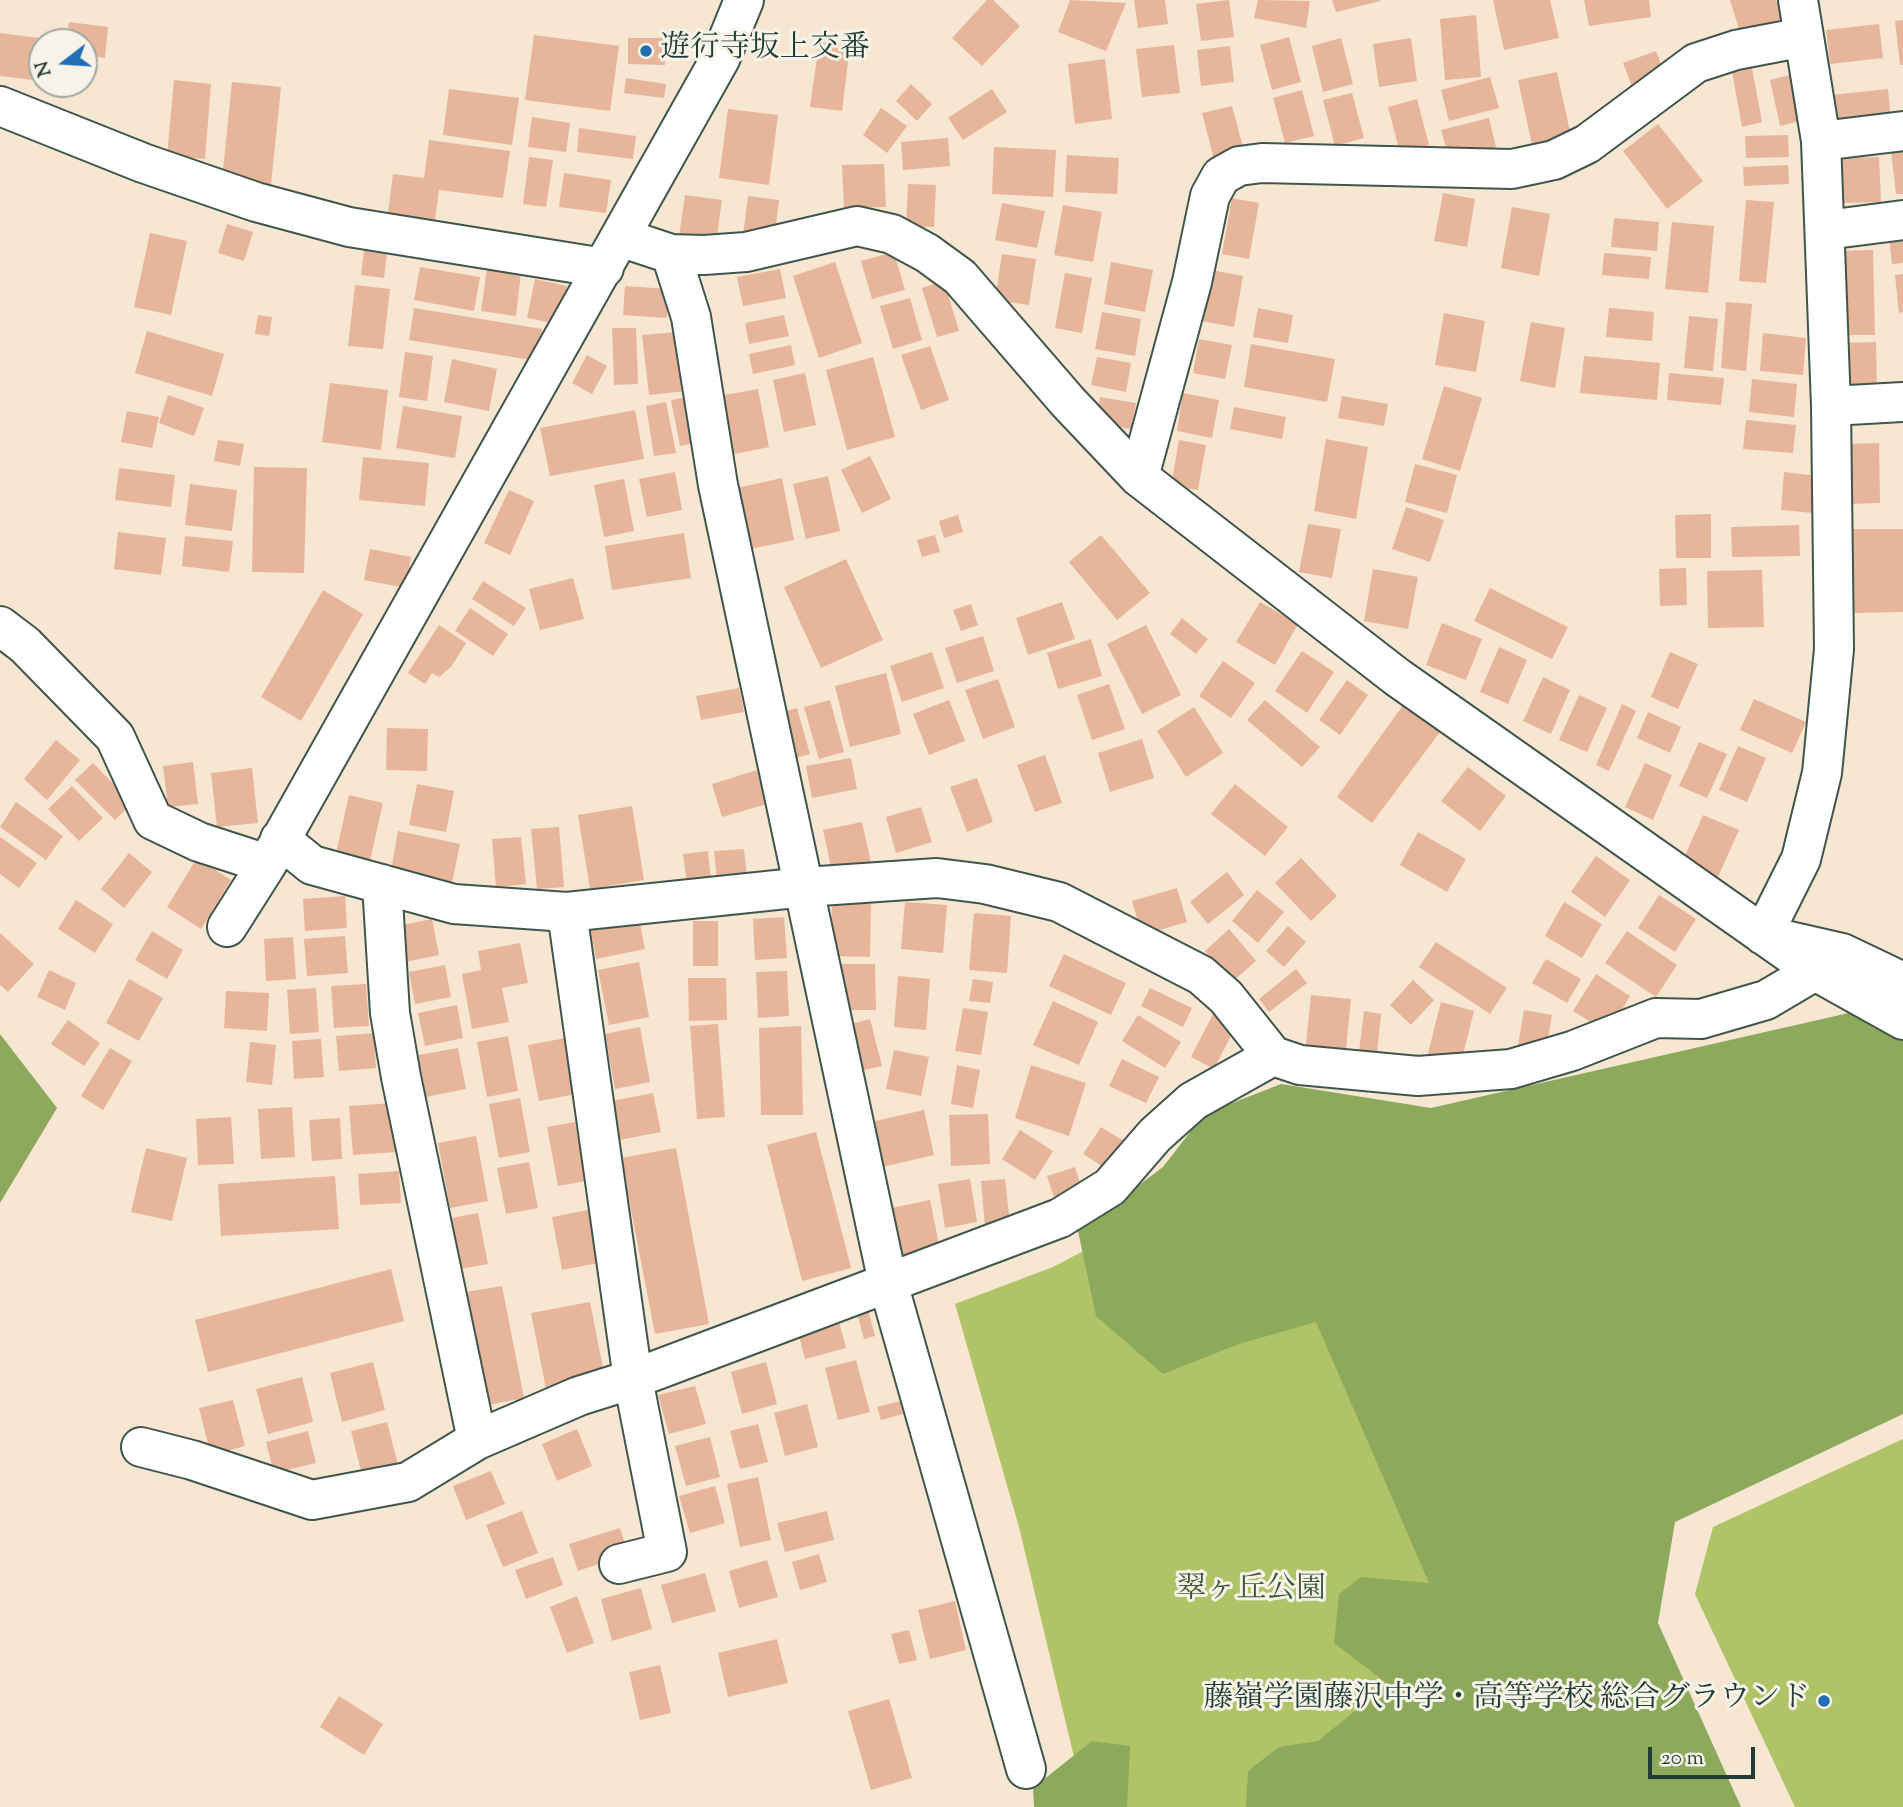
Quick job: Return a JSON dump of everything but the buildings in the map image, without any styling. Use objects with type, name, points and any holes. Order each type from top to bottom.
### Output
[{"type":"street","points":[[227,927],[273,852],[612,253],[720,59],[744,0]]},
{"type":"street","points":[[1763,935],[1801,859],[1822,773],[1834,649],[1826,230],[1821,141],[1798,0]]},
{"type":"street","points":[[1139,477],[1192,282],[1210,197],[1222,176],[1238,166],[1262,163],[1512,169],[1555,160],[1587,144],[1696,63],[1736,50],[1804,37]]},
{"type":"street","points":[[0,106],[143,163],[256,202],[349,228],[612,253],[671,254],[746,252],[857,226],[892,234],[960,277],[1068,402],[1139,477],[1397,677],[1815,971],[1903,1020]]},
{"type":"street","points":[[1821,141],[1903,131]]},
{"type":"street","points":[[1826,230],[1903,220]]},
{"type":"street","points":[[671,254],[691,317],[718,485],[888,1283],[1026,1769]]},
{"type":"street","points":[[1831,407],[1903,402]]},
{"type":"street","points":[[0,626],[25,645],[115,737],[153,820],[199,842],[273,852],[454,904],[567,912],[805,887],[937,878],[985,884],[1059,902],[1201,975],[1226,997],[1273,1056],[1300,1065],[1418,1076],[1511,1069],[1572,1051],[1656,1018],[1701,1019],[1766,1000],[1815,971]]},
{"type":"street","points":[[382,884],[390,1013],[477,1440]]},
{"type":"street","points":[[567,912],[633,1379],[667,1552],[619,1564]]},
{"type":"street","points":[[1763,935],[1842,953],[1903,982]]},
{"type":"street","points":[[141,1447],[192,1460],[312,1500],[408,1482],[477,1440],[579,1396],[633,1379],[1060,1218],[1110,1187],[1155,1135],[1193,1101],[1273,1056]]},
{"type":"green space","points":[[1862,1010],[1903,1039],[1903,1414],[1675,1522],[1658,1623],[1741,1807],[1246,1807],[1248,1771],[1279,1747],[1318,1741],[1388,1684],[1334,1643],[1339,1594],[1361,1577],[1429,1583],[1316,1322],[1239,1344],[1163,1374],[1096,1316],[1078,1231],[1163,1167],[1204,1114],[1281,1084],[1431,1108]]},
{"type":"green space","points":[[0,1034],[57,1108],[0,1203]]},
{"type":"green space","name":"翠ヶ丘公園","points":[[1217,1149],[1444,1502],[1430,1807],[1086,1807],[1019,1527],[955,1304],[1053,1267],[1091,1247]]},
{"type":"green space","name":"藤嶺学園藤沢中学・高等学校 総合グラウンド","points":[[1903,1439],[1903,1807],[1795,1807],[1695,1594],[1713,1527]]},
{"type":"green space","points":[[1092,1741],[1130,1746],[1127,1807],[1034,1807],[1033,1788]]},
{"type":"place","name":"遊行寺坂上交番","points":[[646,51]]},
{"type":"place","name":"藤嶺学園藤沢中学・高等学校 総合グラウンド","points":[[1824,1701]]}]
